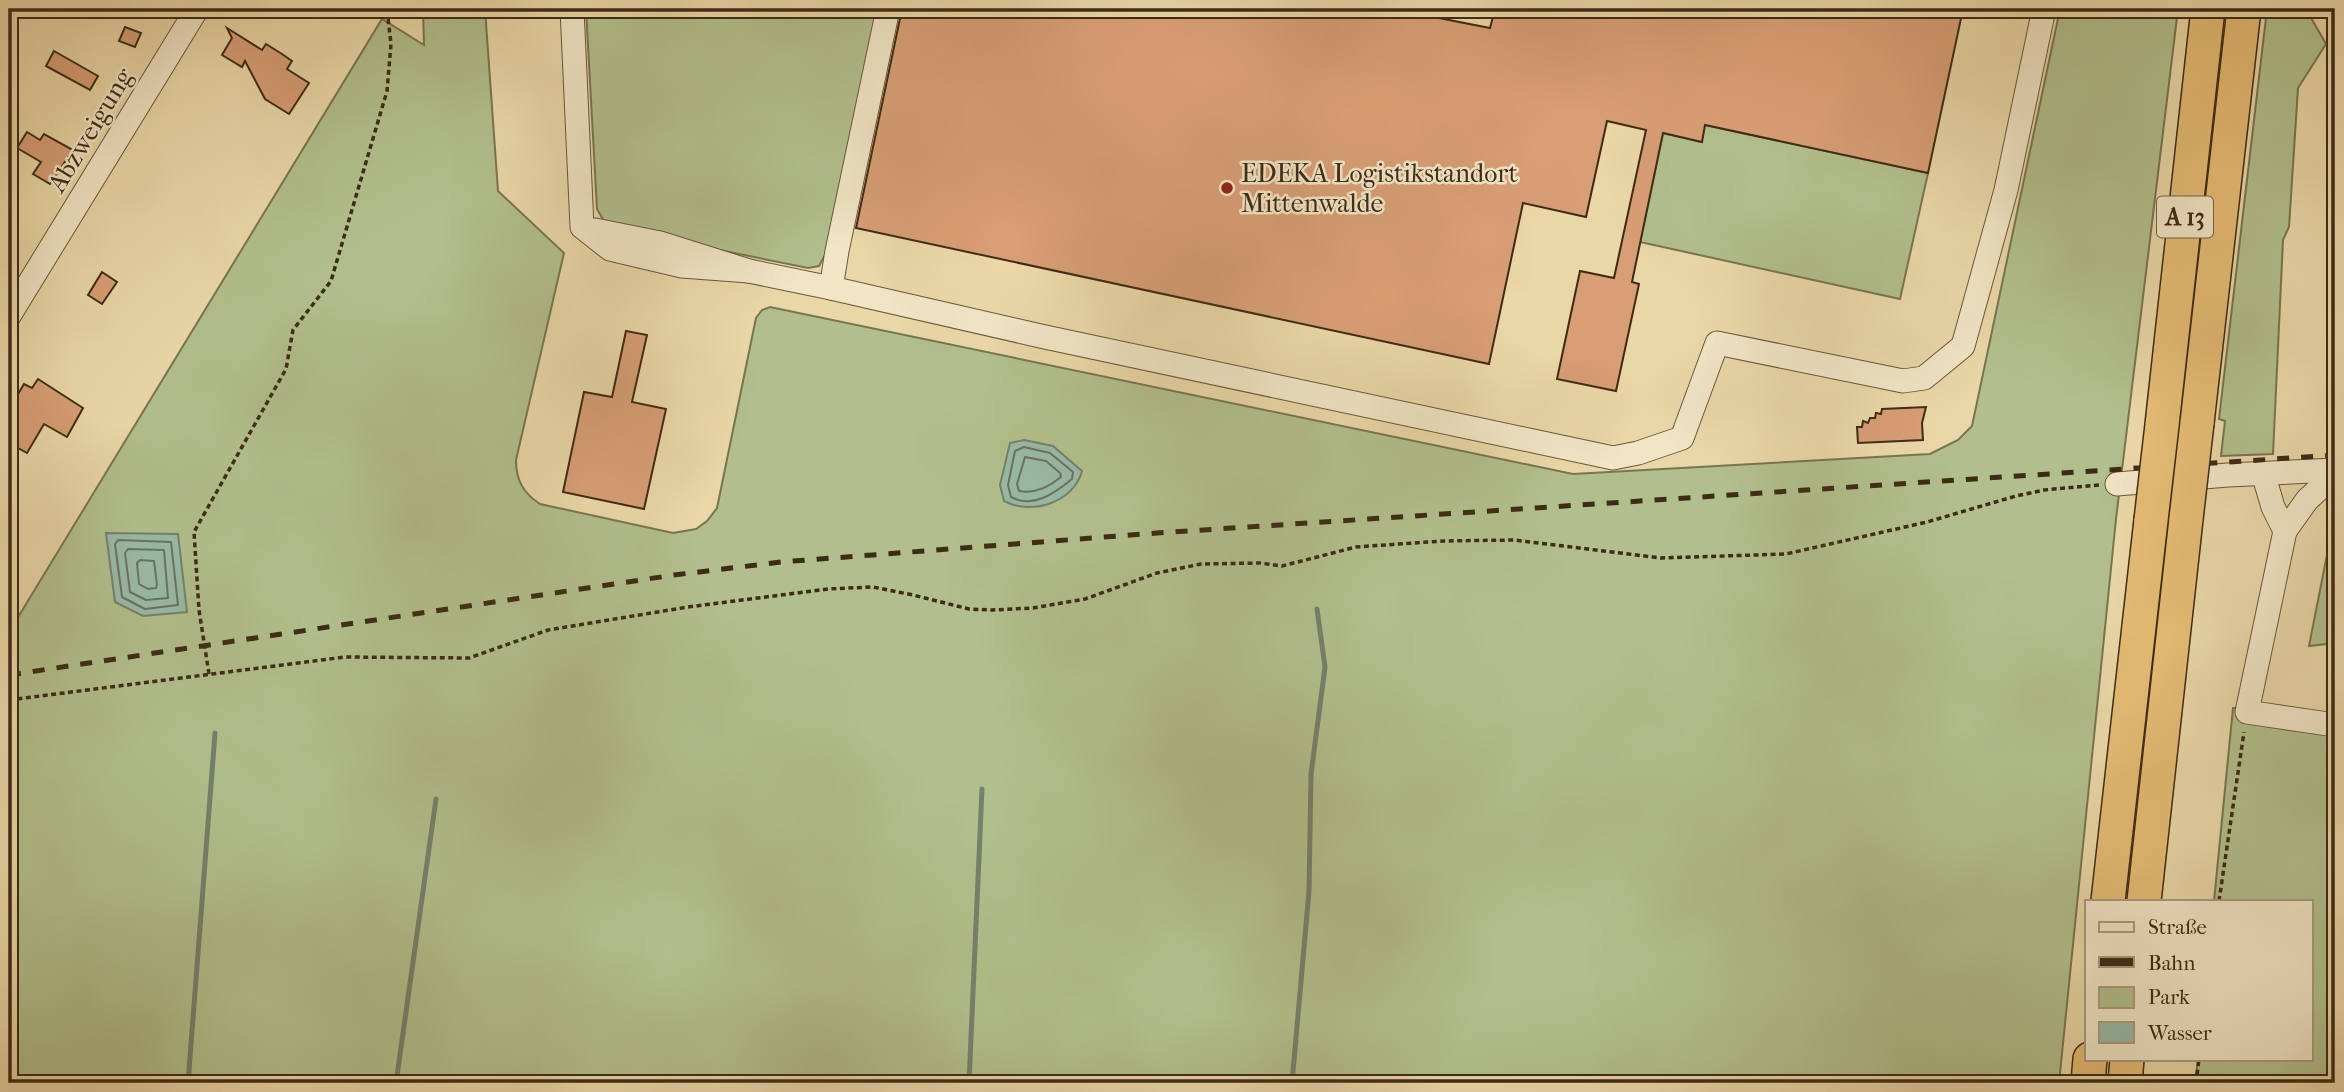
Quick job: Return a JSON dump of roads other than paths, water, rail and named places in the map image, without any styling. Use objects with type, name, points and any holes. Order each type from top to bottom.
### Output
[{"type":"highway","name":"A 13","points":[[2108,900],[2208,9]]},
{"type":"highway","name":"A 13","points":[[2144,900],[2244,9]]},
{"type":"highway","points":[[2088,1083],[2090,1060]]},
{"type":"highway","points":[[2124,1083],[2127,1060]]},
{"type":"street","name":"Abzweigung","points":[[9,316],[197,9]]},
{"type":"street","points":[[572,9],[582,228],[610,249],[682,266],[750,271],[1613,458],[1682,438],[1717,343],[1903,381],[1924,378],[1964,346],[2006,190],[2044,9]]},
{"type":"street","points":[[831,288],[888,9]]},
{"type":"street","points":[[2117,484],[2263,473],[2335,472]]},
{"type":"street","points":[[2335,472],[2307,500],[2285,531],[2247,712],[2335,725]]},
{"type":"street","points":[[2263,473],[2273,507],[2285,531]]},
{"type":"water","points":[[1024,440],[1053,446],[1082,471],[1078,482],[1061,498],[1039,506],[1027,507],[1004,501],[1000,485],[1010,443]]},
{"type":"water","points":[[106,533],[178,534],[187,612],[143,616],[115,602]]},
{"type":"waterway","points":[[1292,1083],[1309,891],[1311,774],[1325,667],[1317,609]]},
{"type":"waterway","points":[[188,1083],[215,733]]},
{"type":"waterway","points":[[969,1083],[982,789]]},
{"type":"waterway","points":[[396,1083],[436,799]]},
{"type":"railway","points":[[9,675],[674,575],[781,562],[1157,533],[2335,455]]},
{"type":"place","name":"EDEKA Logistikstandort Mittenwalde","points":[[1227,188]]}]
